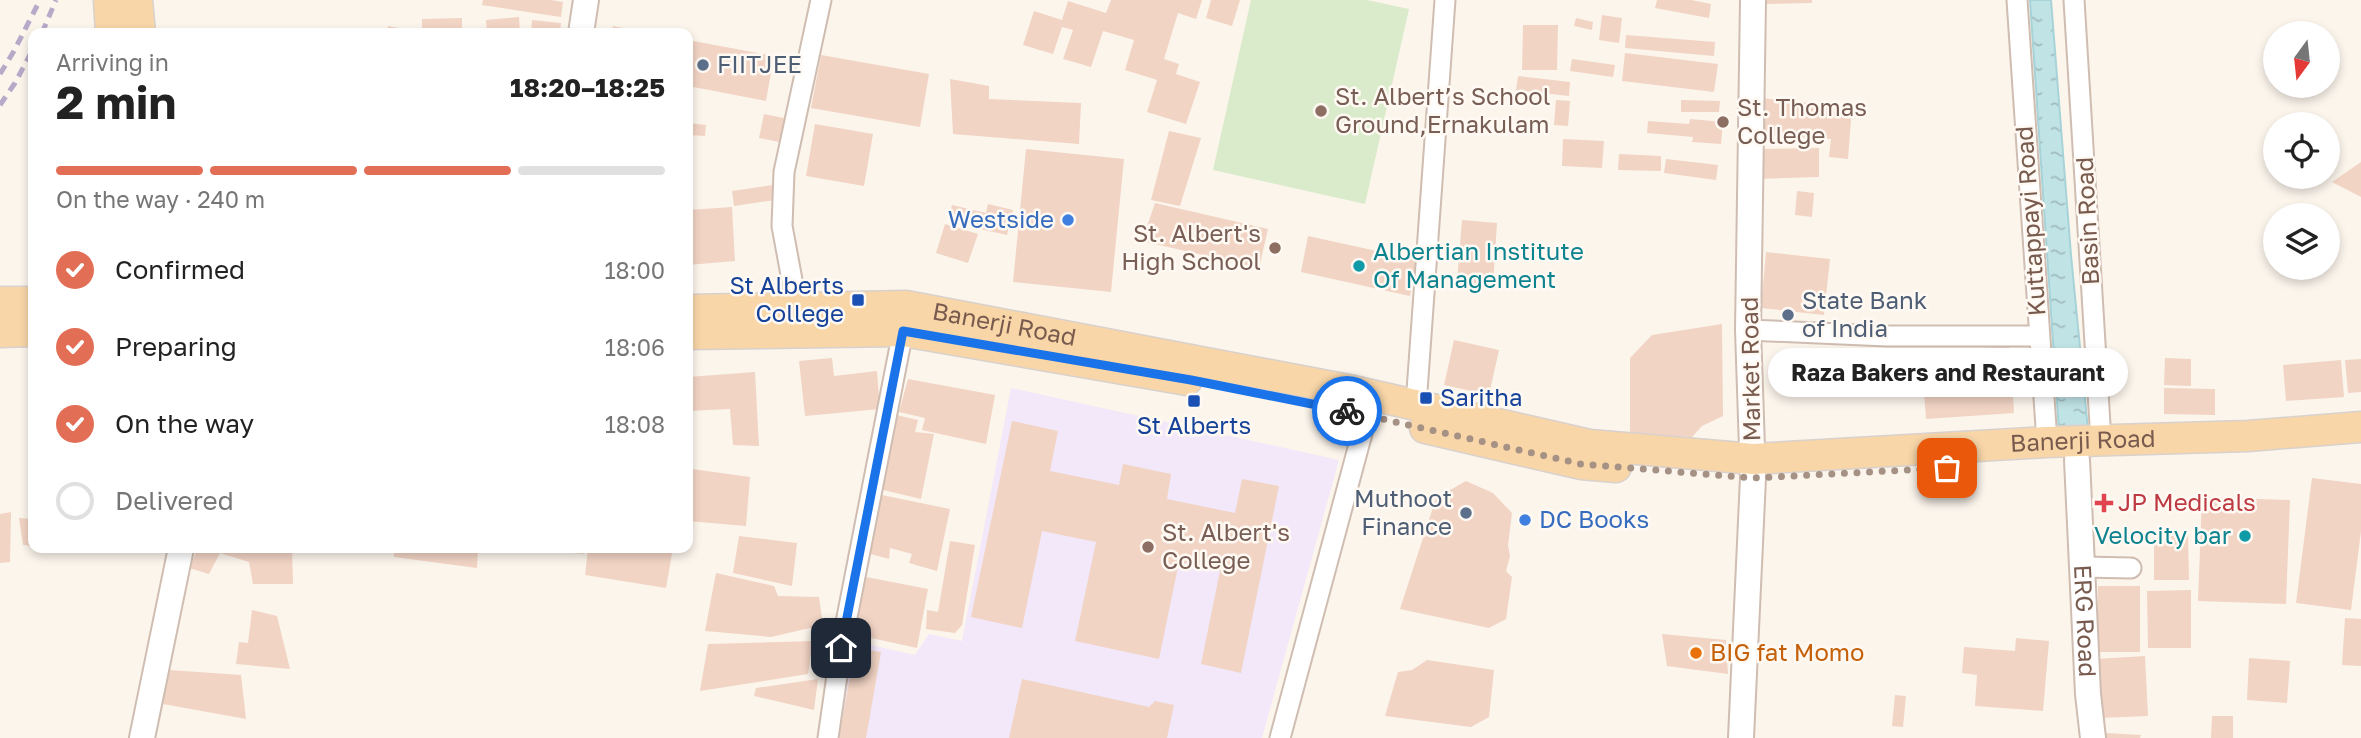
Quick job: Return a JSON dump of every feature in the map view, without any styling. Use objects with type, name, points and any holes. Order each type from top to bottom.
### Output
[{"type":"main road","points":[[108,0],[111,28]]},
{"type":"main road","points":[[137,0],[140,28]]},
{"type":"main road","points":[[0,302],[28,302]]},
{"type":"main road","name":"Banerji Road","points":[[693,310],[906,306],[1354,391],[1590,445],[1753,469]]},
{"type":"main road","points":[[0,332],[28,331]]},
{"type":"main road","name":"Banerji Road","points":[[693,334],[903,331],[1191,380],[1367,415],[1581,464],[1753,469],[2075,451],[2361,427]]},
{"type":"main road","name":"Banerji Road","points":[[2075,451],[2250,454],[2361,445]]},
{"type":"street","points":[[582,28],[586,0]]},
{"type":"street","points":[[797,307],[782,226],[784,172],[821,0]]},
{"type":"street","points":[[1416,405],[1445,0]]},
{"type":"street","name":"Market Road","points":[[1741,738],[1753,469],[1748,330],[1753,0]]},
{"type":"street","name":"Kuttappayi Road","points":[[2017,0],[2039,336],[2075,451]]},
{"type":"street","name":"Basin Road","points":[[2074,0],[2075,451]]},
{"type":"street","points":[[1748,330],[1887,336],[2039,336]]},
{"type":"street","points":[[828,738],[841,648],[903,331]]},
{"type":"street","points":[[1280,738],[1367,415]]},
{"type":"street","name":"ERG Road","points":[[2075,451],[2088,694],[2093,738]]},
{"type":"street","points":[[142,738],[180,553]]},
{"type":"street","points":[[2082,568],[2131,568]]},
{"type":"shaded area","name":"St. Albert's College","points":[[1011,388],[1339,460],[1262,738],[835,738],[848,640],[915,655],[929,634],[962,641]]},
{"type":"green space","points":[[1251,0],[1367,0],[1409,9],[1365,204],[1213,170]]},
{"type":"water","points":[[2030,0],[2051,0],[2088,430],[2059,432]]},
{"type":"building","points":[[483,0],[563,2],[561,17],[482,5]]},
{"type":"building","points":[[1111,0],[1202,0],[1196,19],[1178,13],[1164,59],[1179,64],[1176,74],[1200,82],[1186,124],[1147,112],[1157,80],[1125,70],[1134,40],[1103,31],[1091,67],[1063,59],[1073,30],[1062,27],[1053,54],[1023,45],[1034,11],[1062,20],[1068,1],[1106,13]]},
{"type":"building","points":[[1211,0],[1240,0],[1232,26],[1206,18]]},
{"type":"building","points":[[1657,0],[1691,0],[1711,4],[1709,18],[1655,8]]},
{"type":"building","points":[[1763,0],[1812,0],[1812,3],[1763,4]]},
{"type":"building","points":[[1602,15],[1622,18],[1619,43],[1599,40]]},
{"type":"building","points":[[519,17],[520,28],[487,28],[486,20]]},
{"type":"building","points":[[462,18],[462,28],[422,28],[422,19]]},
{"type":"building","points":[[1576,18],[1593,22],[1592,30],[1574,26]]},
{"type":"building","points":[[532,20],[561,23],[560,28],[531,28]]},
{"type":"building","points":[[1523,25],[1558,25],[1557,70],[1522,70]]},
{"type":"building","points":[[1626,35],[1715,42],[1714,56],[1625,48]]},
{"type":"building","points":[[693,41],[774,56],[766,101],[693,87]]},
{"type":"building","points":[[1625,53],[1718,64],[1714,92],[1622,81]]},
{"type":"building","points":[[821,55],[929,74],[920,127],[811,108]]},
{"type":"building","points":[[1572,59],[1615,65],[1613,77],[1570,71]]},
{"type":"building","points":[[1518,76],[1570,82],[1569,96],[1516,90]]},
{"type":"building","points":[[950,79],[989,86],[989,99],[1081,103],[1079,144],[953,134]]},
{"type":"building","points":[[1760,98],[1852,107],[1848,159],[1829,157],[1831,139],[1757,134]]},
{"type":"building","points":[[1556,100],[1570,101],[1568,126],[1554,125]]},
{"type":"building","points":[[1681,100],[1720,101],[1719,112],[1681,112]]},
{"type":"building","points":[[764,114],[789,119],[784,143],[759,138]]},
{"type":"building","points":[[1690,119],[1723,122],[1721,144],[1692,142],[1693,137],[1647,133],[1648,121],[1689,124]]},
{"type":"building","points":[[693,124],[706,125],[705,136],[693,135]]},
{"type":"building","points":[[815,124],[873,134],[864,186],[806,176]]},
{"type":"building","points":[[1169,131],[1201,138],[1180,206],[1151,200]]},
{"type":"building","points":[[1563,139],[1604,141],[1602,168],[1562,166]]},
{"type":"building","points":[[1819,148],[1819,177],[1758,179],[1757,149]]},
{"type":"building","name":"Westside","points":[[1026,149],[1124,159],[1111,292],[1013,282]]},
{"type":"building","points":[[1619,154],[1661,156],[1661,171],[1618,170]]},
{"type":"building","points":[[1666,159],[1718,165],[1716,180],[1664,173]]},
{"type":"building","points":[[2361,162],[2361,197],[2340,186],[2340,176]]},
{"type":"building","points":[[773,185],[775,200],[734,206],[732,191]]},
{"type":"building","points":[[1797,191],[1814,193],[1812,217],[1795,215]]},
{"type":"building","points":[[1155,203],[1268,229],[1259,268],[1142,241]]},
{"type":"building","points":[[988,204],[1013,210],[1007,235],[980,229],[982,224],[949,217],[952,205],[986,213]]},
{"type":"building","points":[[732,207],[735,261],[693,265],[693,210]]},
{"type":"building","points":[[1462,220],[1497,223],[1493,285],[1457,282]]},
{"type":"building","points":[[945,224],[978,234],[968,263],[936,253]]},
{"type":"building","name":"Albertian Institute Of Management","points":[[1308,236],[1418,260],[1410,296],[1301,272]]},
{"type":"building","points":[[1766,252],[1830,259],[1824,315],[1761,308]]},
{"type":"building","points":[[1722,324],[1723,416],[1702,426],[1692,437],[1630,435],[1630,358],[1652,335]]},
{"type":"building","points":[[1454,340],[1499,350],[1489,395],[1444,385]]},
{"type":"building","points":[[2010,346],[2014,413],[1926,419],[1921,352]]},
{"type":"building","points":[[832,358],[834,376],[877,371],[880,409],[805,416],[799,361]]},
{"type":"building","points":[[2165,358],[2191,359],[2191,386],[2164,385]]},
{"type":"building","points":[[2361,359],[2361,392],[2348,393],[2345,360]]},
{"type":"building","points":[[2341,360],[2344,397],[2286,401],[2283,365]]},
{"type":"building","points":[[755,372],[759,446],[733,445],[730,409],[693,411],[693,377]]},
{"type":"building","points":[[908,379],[995,395],[986,444],[922,430],[925,418],[899,412]]},
{"type":"building","points":[[2164,388],[2215,389],[2215,415],[2164,414]]},
{"type":"building","points":[[896,415],[918,420],[915,432],[934,434],[921,499],[879,489]]},
{"type":"building","points":[[1012,421],[1058,431],[1050,471],[1119,485],[1123,464],[1171,474],[1167,499],[1235,513],[1242,479],[1279,486],[1241,673],[1201,664],[1220,571],[1179,562],[1159,659],[1075,641],[1096,542],[1042,531],[1022,628],[971,617]]},
{"type":"building","points":[[693,469],[750,477],[746,526],[693,521]]},
{"type":"building","points":[[2312,478],[2361,484],[2361,531],[2351,610],[2296,603]]},
{"type":"building","points":[[1466,481],[1493,493],[1512,513],[1508,545],[1510,556],[1506,571],[1512,577],[1506,619],[1489,628],[1400,609],[1436,498]]},
{"type":"building","points":[[872,493],[950,509],[937,571],[909,563],[912,554],[890,548],[889,559],[863,552]]},
{"type":"building","name":"Velocity bar","points":[[2202,497],[2290,500],[2286,604],[2198,601]]},
{"type":"building","points":[[11,512],[10,562],[0,563],[0,514]]},
{"type":"building","points":[[19,518],[28,519],[28,546],[23,545]]},
{"type":"building","points":[[739,536],[797,543],[792,586],[733,573]]},
{"type":"building","points":[[2154,536],[2188,536],[2189,580],[2154,580]]},
{"type":"building","points":[[950,541],[975,545],[962,625],[955,633],[926,629],[927,610],[938,612]]},
{"type":"building","points":[[196,553],[220,553],[209,574],[189,568]]},
{"type":"building","points":[[220,553],[292,553],[293,584],[253,584],[249,562]]},
{"type":"building","points":[[394,553],[478,553],[477,568],[394,557]]},
{"type":"building","points":[[587,553],[672,553],[666,588],[585,575]]},
{"type":"building","points":[[716,573],[774,586],[778,596],[819,597],[823,625],[771,637],[705,631]]},
{"type":"building","points":[[861,576],[928,589],[917,648],[853,634]]},
{"type":"building","points":[[2098,586],[2140,586],[2140,652],[2098,652]]},
{"type":"building","points":[[2191,590],[2191,648],[2148,648],[2147,591]]},
{"type":"building","points":[[252,610],[277,616],[290,669],[236,664],[239,642],[248,643]]},
{"type":"building","points":[[2345,618],[2361,619],[2361,666],[2342,665]]},
{"type":"building","name":"BIG fat Momo","points":[[1662,634],[1726,640],[1728,674],[1667,666]]},
{"type":"building","points":[[2016,638],[2049,641],[2043,711],[1975,706],[1977,675],[1962,673],[1964,647],[2015,651]]},
{"type":"building","points":[[813,641],[808,674],[700,691],[708,644]]},
{"type":"building","points":[[855,648],[881,652],[866,738],[839,738]]},
{"type":"building","points":[[2145,656],[2148,716],[2098,718],[2095,659]]},
{"type":"building","points":[[2249,658],[2290,661],[2287,703],[2247,700]]},
{"type":"building","points":[[1427,660],[1494,670],[1489,717],[1471,727],[1385,716],[1398,672],[1412,670]]},
{"type":"building","points":[[169,670],[241,675],[246,719],[163,704]]},
{"type":"building","points":[[818,679],[814,710],[754,696],[756,688]]},
{"type":"building","points":[[1022,679],[1149,707],[1155,701],[1174,705],[1167,738],[1009,738]]},
{"type":"building","points":[[1895,695],[1906,696],[1903,727],[1892,726]]},
{"type":"building","points":[[2212,716],[2233,716],[2233,738],[2211,738]]},
{"type":"building","points":[[2106,733],[2141,735],[2140,738],[2106,738]]},
{"type":"railway","points":[[0,74],[40,0]]},
{"type":"railway","points":[[44,28],[56,0]]},
{"type":"railway","points":[[0,105],[28,58]]},
{"type":"way so far","points":[[1347,411],[1581,464],[1753,478],[1947,468]]},
{"type":"place","name":"FIITJEE","points":[[703,65]]},
{"type":"place","name":"St. Albert’s School Ground,Ernakulam","points":[[1321,111]]},
{"type":"place","name":"St. Thomas College","points":[[1723,122]]},
{"type":"place","name":"Westside","points":[[1068,220]]},
{"type":"place","name":"St. Albert's High School","points":[[1275,248]]},
{"type":"place","name":"Albertian Institute Of Management","points":[[1359,266]]},
{"type":"place","name":"St Alberts College","points":[[858,300]]},
{"type":"place","name":"State Bank of India","points":[[1788,315]]},
{"type":"place","name":"Saritha","points":[[1426,398]]},
{"type":"place","name":"St Alberts","points":[[1194,401]]},
{"type":"place","name":"Raza Bakers and Restaurant","points":[[1947,468]]},
{"type":"place","name":"JP Medicals","points":[[2104,503]]},
{"type":"place","name":"Muthoot Finance","points":[[1466,513]]},
{"type":"place","name":"DC Books","points":[[1525,520]]},
{"type":"place","name":"Velocity bar","points":[[2245,536]]},
{"type":"place","name":"St. Albert's College","points":[[1148,547]]},
{"type":"place","name":"BIG fat Momo","points":[[1696,653]]},
{"type":"route","points":[[841,648],[903,331],[1191,380],[1347,411]]}]
